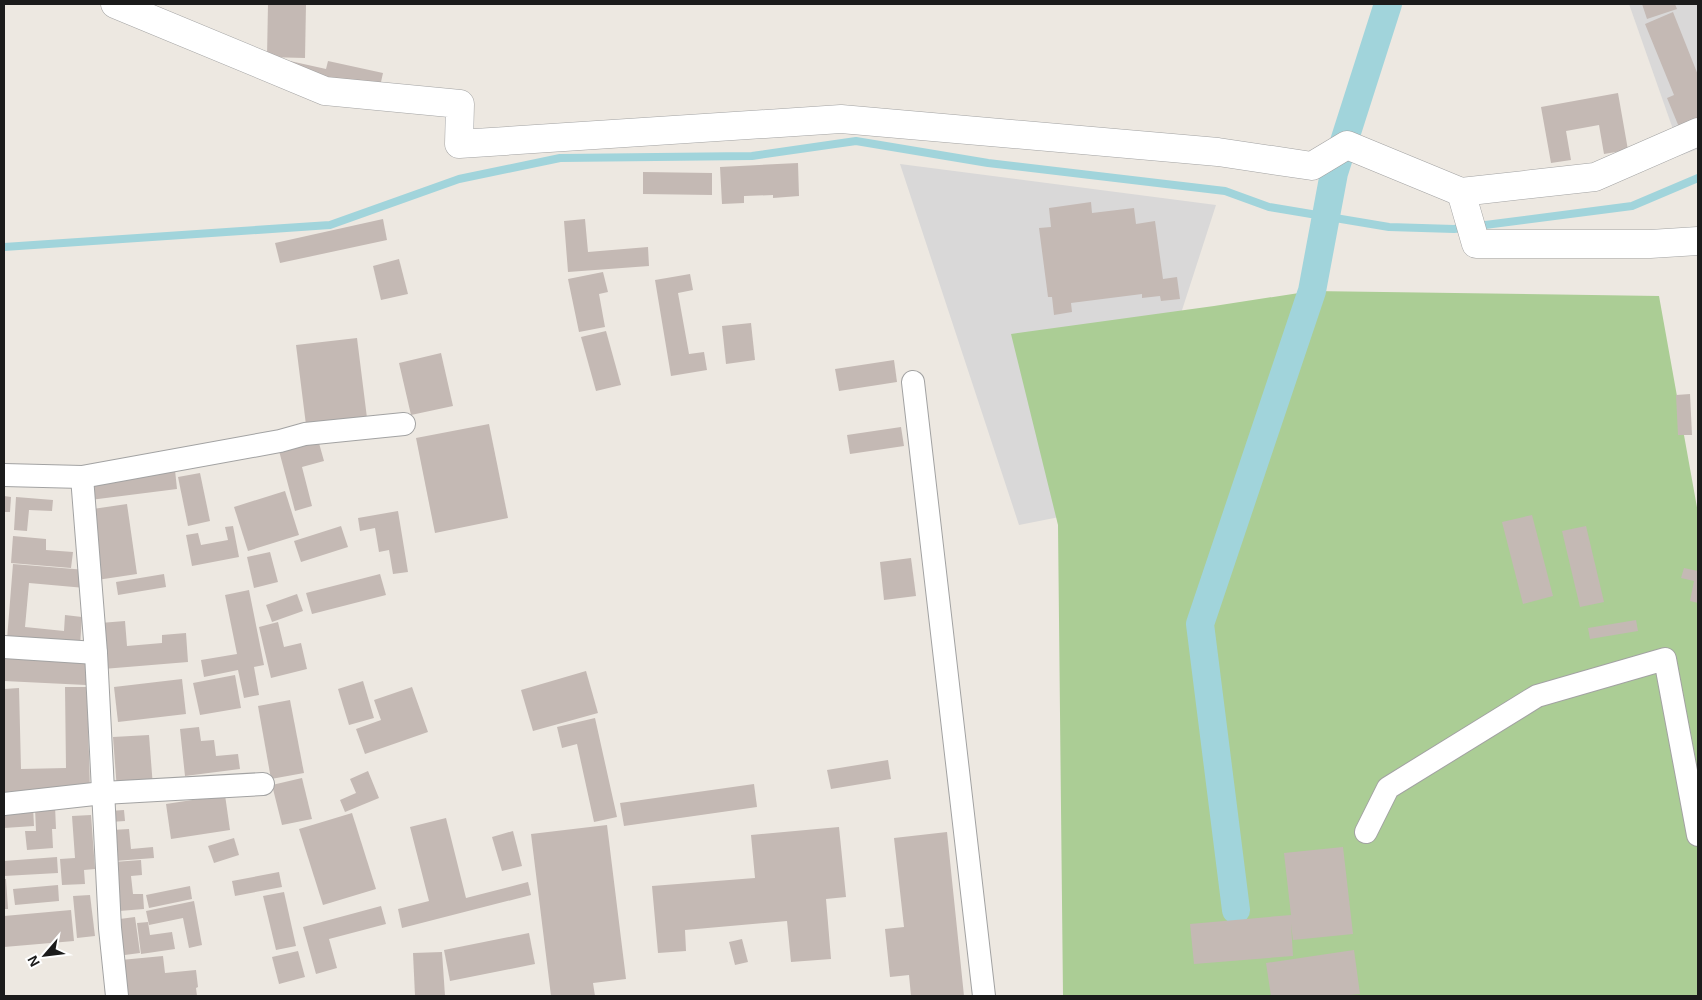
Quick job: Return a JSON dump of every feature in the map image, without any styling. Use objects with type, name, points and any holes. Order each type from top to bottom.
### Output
[{"type":"street","points":[[115,4],[325,91],[460,104],[458,144],[842,119],[1218,152],[1312,166],[1347,145],[1467,215],[1476,244],[1650,244],[1698,242]]},
{"type":"street","points":[[1467,215],[1595,177],[1698,132]]},
{"type":"street","points":[[913,382],[984,996]]},
{"type":"street","points":[[4,475],[82,477],[306,434],[404,424]]},
{"type":"street","points":[[82,477],[96,653],[110,928],[117,996]]},
{"type":"street","points":[[4,647],[96,653]]},
{"type":"street","points":[[1366,832],[1388,788],[1537,696],[1665,659],[1698,835]]},
{"type":"street","points":[[4,804],[103,793],[262,784]]},
{"type":"shaded area","points":[[1629,4],[1698,4],[1698,149],[1682,155]]},
{"type":"shaded area","points":[[900,164],[1216,205],[1173,338],[1140,501],[1019,525]]},
{"type":"green space","points":[[1312,291],[1659,296],[1698,513],[1698,996],[1063,996],[1058,525],[1011,334]]},
{"type":"building","points":[[268,4],[306,4],[305,58],[267,57]]},
{"type":"building","points":[[1642,4],[1675,4],[1677,9],[1647,19]]},
{"type":"building","points":[[1673,12],[1698,75],[1698,119],[1679,127],[1667,98],[1674,95],[1645,24]]},
{"type":"building","points":[[290,61],[326,69],[328,61],[383,73],[379,91],[288,71]]},
{"type":"building","points":[[1618,93],[1628,150],[1604,154],[1599,125],[1566,131],[1571,160],[1551,163],[1541,107]]},
{"type":"building","points":[[798,163],[799,196],[773,198],[773,195],[744,196],[744,203],[722,204],[720,167]]},
{"type":"building","points":[[643,172],[712,173],[712,195],[643,194]]},
{"type":"building","points":[[1091,202],[1092,213],[1134,208],[1136,224],[1155,221],[1163,279],[1177,277],[1180,299],[1161,301],[1160,296],[1142,298],[1142,294],[1071,303],[1072,312],[1054,315],[1052,297],[1048,297],[1039,228],[1051,227],[1049,208]]},
{"type":"building","points":[[383,219],[387,240],[280,263],[275,243]]},
{"type":"building","points":[[585,219],[588,252],[648,247],[649,266],[568,272],[564,221]]},
{"type":"building","points":[[399,259],[408,294],[381,300],[373,266]]},
{"type":"building","points":[[603,272],[608,292],[599,294],[605,327],[579,332],[568,279]]},
{"type":"building","points":[[690,274],[693,290],[678,293],[689,354],[704,352],[707,370],[671,376],[655,280]]},
{"type":"building","points":[[751,323],[755,360],[726,364],[722,326]]},
{"type":"building","points":[[606,331],[621,385],[596,391],[581,337]]},
{"type":"building","points":[[357,338],[367,418],[306,425],[296,345]]},
{"type":"building","points":[[441,353],[453,406],[411,415],[399,363]]},
{"type":"building","points":[[894,360],[897,382],[839,391],[835,369]]},
{"type":"building","points":[[1690,394],[1692,435],[1678,435],[1676,395]]},
{"type":"building","points":[[489,424],[508,518],[435,533],[416,438]]},
{"type":"building","points":[[901,427],[904,446],[850,454],[847,435]]},
{"type":"building","points":[[317,436],[324,461],[302,467],[312,506],[295,511],[278,447]]},
{"type":"building","points":[[175,470],[177,489],[90,500],[88,481]]},
{"type":"building","points":[[200,473],[210,521],[188,526],[178,477]]},
{"type":"building","points":[[285,491],[299,535],[248,551],[234,507]]},
{"type":"building","points":[[4,496],[11,497],[10,512],[4,512]]},
{"type":"building","points":[[16,497],[53,500],[52,511],[29,510],[27,531],[14,530]]},
{"type":"building","points":[[127,504],[137,574],[97,580],[86,510]]},
{"type":"building","points":[[398,511],[408,572],[393,574],[389,550],[379,552],[375,528],[360,531],[358,518]]},
{"type":"building","points":[[1532,515],[1553,596],[1523,604],[1502,522]]},
{"type":"building","points":[[233,526],[239,557],[192,566],[186,535],[198,533],[201,545],[228,540],[225,527]]},
{"type":"building","points":[[341,526],[348,547],[301,562],[294,541]]},
{"type":"building","points":[[1586,526],[1604,602],[1580,607],[1562,531]]},
{"type":"building","points":[[13,536],[46,539],[46,550],[73,552],[71,568],[11,563]]},
{"type":"building","points":[[270,552],[278,582],[254,588],[247,557]]},
{"type":"building","points":[[911,558],[916,596],[884,600],[880,562]]},
{"type":"building","points":[[13,564],[86,570],[85,588],[29,583],[25,627],[64,631],[65,615],[82,617],[80,646],[7,639]]},
{"type":"building","points":[[1684,568],[1698,571],[1698,603],[1690,601],[1694,581],[1681,578]]},
{"type":"building","points":[[164,574],[166,587],[118,595],[116,582]]},
{"type":"building","points":[[380,574],[386,595],[312,614],[306,593]]},
{"type":"building","points":[[249,590],[264,665],[254,667],[259,695],[244,698],[238,670],[204,677],[201,660],[237,654],[225,595]]},
{"type":"building","points":[[297,594],[303,611],[272,622],[266,605]]},
{"type":"building","points":[[1636,620],[1638,631],[1590,639],[1588,628]]},
{"type":"building","points":[[125,621],[127,646],[162,643],[162,635],[186,633],[188,662],[103,669],[100,623]]},
{"type":"building","points":[[278,622],[284,647],[301,643],[307,669],[271,678],[259,627]]},
{"type":"building","points":[[4,655],[88,660],[86,685],[4,681]]},
{"type":"building","points":[[586,671],[598,713],[533,731],[521,690]]},
{"type":"building","points":[[235,675],[241,708],[200,715],[193,683]]},
{"type":"building","points":[[182,679],[186,714],[118,722],[114,687]]},
{"type":"building","points":[[363,681],[374,718],[349,725],[338,689]]},
{"type":"building","points":[[65,687],[87,687],[90,790],[4,792],[4,689],[19,688],[21,769],[66,768]]},
{"type":"building","points":[[412,687],[428,732],[365,754],[356,729],[381,720],[374,700]]},
{"type":"building","points":[[290,700],[304,773],[271,779],[258,706]]},
{"type":"building","points":[[595,718],[617,817],[594,822],[577,744],[562,748],[557,727]]},
{"type":"building","points":[[199,727],[201,741],[214,740],[216,756],[238,754],[240,769],[185,776],[180,729]]},
{"type":"building","points":[[149,735],[153,787],[117,790],[113,737]]},
{"type":"building","points":[[888,760],[891,779],[831,789],[827,770]]},
{"type":"building","points":[[368,771],[379,798],[345,812],[340,800],[356,793],[350,779]]},
{"type":"building","points":[[302,778],[312,819],[282,825],[272,785]]},
{"type":"building","points":[[754,784],[757,807],[624,826],[620,803]]},
{"type":"building","points":[[225,795],[230,830],[171,839],[166,804]]},
{"type":"building","points":[[55,806],[56,829],[52,829],[53,848],[27,850],[25,831],[36,831],[35,808]]},
{"type":"building","points":[[33,807],[34,826],[4,828],[4,809]]},
{"type":"building","points":[[124,810],[125,821],[110,822],[109,811]]},
{"type":"building","points":[[352,813],[376,889],[323,905],[299,829]]},
{"type":"building","points":[[91,815],[95,869],[84,870],[85,884],[62,885],[60,859],[75,858],[72,816]]},
{"type":"building","points":[[446,818],[466,898],[528,882],[531,895],[402,928],[398,909],[429,901],[410,827]]},
{"type":"building","points":[[607,825],[626,979],[593,983],[595,996],[551,996],[531,834]]},
{"type":"building","points":[[839,827],[846,897],[826,899],[831,959],[791,962],[787,921],[685,930],[686,951],[658,953],[652,886],[755,878],[751,835]]},
{"type":"building","points":[[129,829],[131,849],[153,847],[154,858],[115,861],[112,830]]},
{"type":"building","points":[[513,831],[522,866],[502,871],[492,837]]},
{"type":"building","points":[[947,832],[964,996],[911,996],[909,975],[890,977],[885,929],[904,927],[894,838]]},
{"type":"building","points":[[234,838],[239,855],[214,863],[208,846]]},
{"type":"building","points":[[1343,847],[1353,934],[1293,940],[1291,924],[1293,956],[1194,964],[1190,924],[1291,915],[1284,853]]},
{"type":"building","points":[[57,857],[58,873],[4,876],[4,861]]},
{"type":"building","points":[[141,860],[142,875],[131,876],[133,894],[143,894],[144,909],[119,911],[114,862]]},
{"type":"building","points":[[279,872],[282,887],[235,896],[232,881]]},
{"type":"building","points":[[4,879],[6,879],[8,909],[4,909]]},
{"type":"building","points":[[58,885],[59,901],[15,905],[13,889]]},
{"type":"building","points":[[190,886],[192,899],[149,908],[146,895]]},
{"type":"building","points":[[284,892],[296,946],[276,950],[263,896]]},
{"type":"building","points":[[90,895],[95,936],[77,938],[73,896]]},
{"type":"building","points":[[194,901],[202,945],[189,948],[183,918],[149,925],[146,911]]},
{"type":"building","points":[[381,906],[386,924],[329,939],[337,968],[316,974],[303,927]]},
{"type":"building","points":[[71,910],[74,941],[4,947],[4,916]]},
{"type":"building","points":[[135,917],[140,953],[117,956],[112,920]]},
{"type":"building","points":[[148,922],[150,935],[172,932],[175,949],[141,954],[137,923]]},
{"type":"building","points":[[529,933],[535,964],[450,981],[444,950]]},
{"type":"building","points":[[742,939],[748,962],[735,965],[729,942]]},
{"type":"building","points":[[1354,950],[1360,994],[1341,996],[1271,996],[1266,963]]},
{"type":"building","points":[[298,951],[305,977],[279,984],[272,957]]},
{"type":"building","points":[[442,952],[445,996],[415,996],[413,953]]},
{"type":"building","points":[[163,956],[165,973],[196,970],[197,996],[125,996],[121,960]]},
{"type":"waterway","points":[[1236,910],[1200,624],[1312,291],[1334,173],[1388,4]]},
{"type":"waterway","points":[[4,247],[330,225],[459,179],[560,158],[752,156],[856,141],[988,163],[1225,191],[1269,207],[1389,227],[1454,229],[1632,206],[1698,178]]}]
